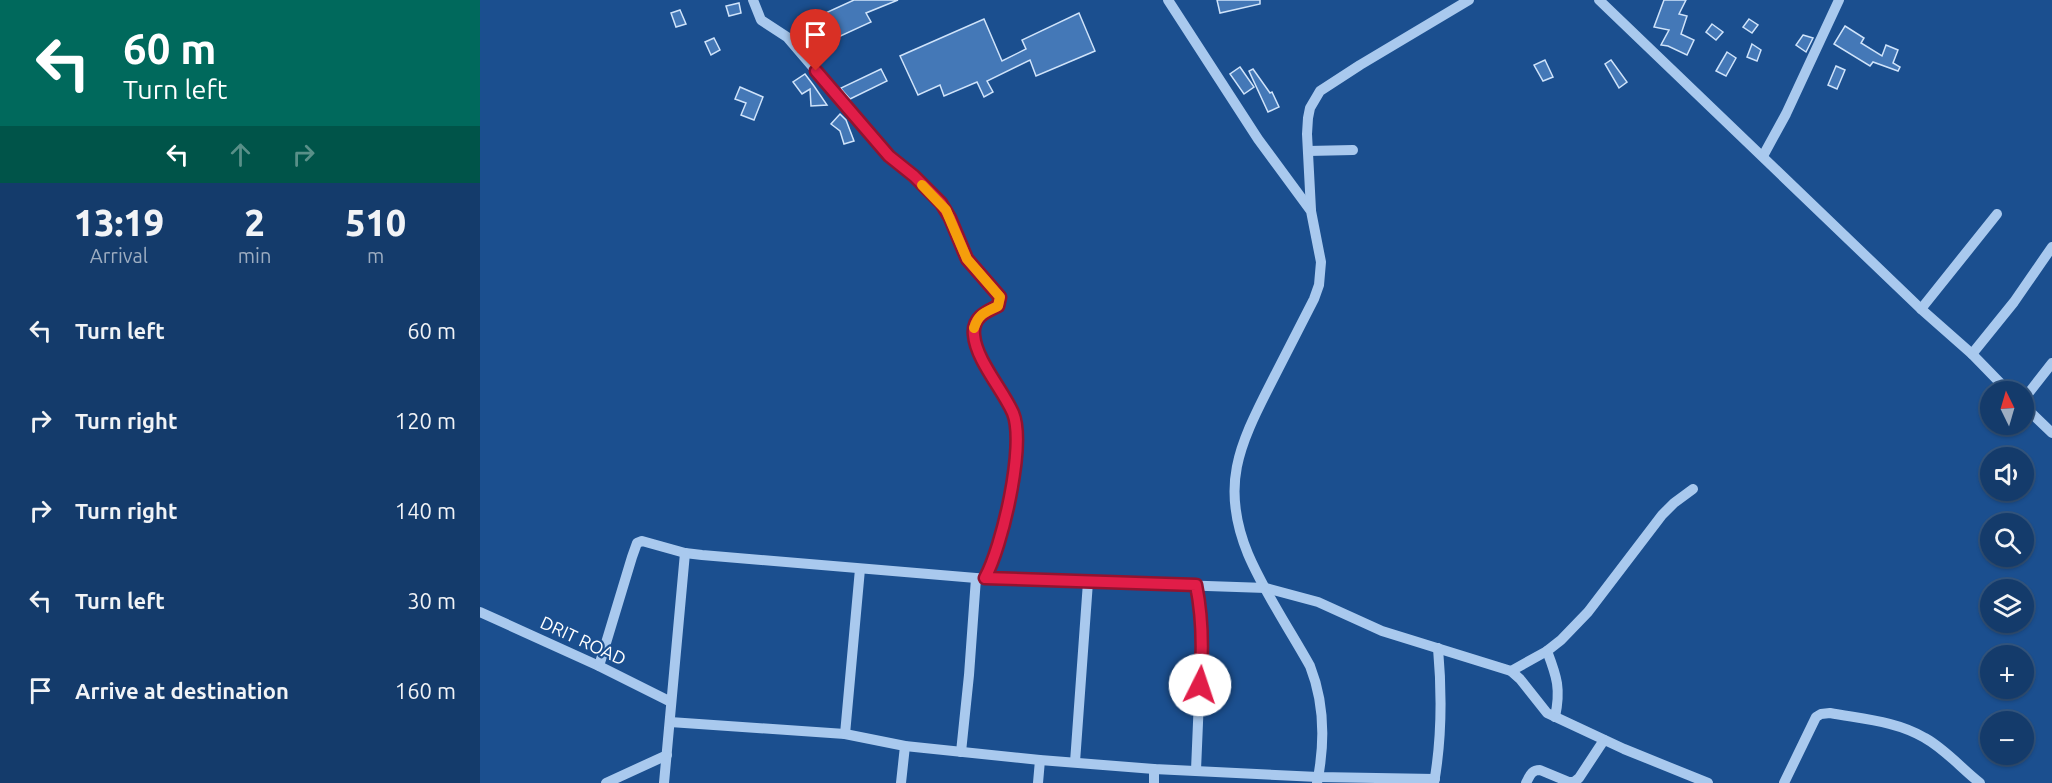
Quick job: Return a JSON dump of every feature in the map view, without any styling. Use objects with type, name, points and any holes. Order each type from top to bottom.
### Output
[{"type":"street","points":[[753,0],[761,20],[787,37],[889,156],[914,176],[941,203],[950,218],[967,259],[1000,297],[998,306],[977,319],[973,332],[987,368],[1012,410],[1016,424],[1014,471],[1005,522],[996,555],[980,578],[961,752]]},
{"type":"street","points":[[1168,0],[1258,138],[1311,211]]},
{"type":"street","points":[[1317,780],[1322,729],[1320,698],[1316,682],[1310,666],[1248,554],[1239,529],[1234,502],[1236,474],[1243,441],[1319,285],[1320,251],[1311,211],[1307,134],[1310,108],[1320,91],[1469,0]]},
{"type":"street","points":[[1599,0],[1998,381]]},
{"type":"street","points":[[1763,156],[1786,114],[1839,0]]},
{"type":"street","points":[[1308,151],[1353,150]]},
{"type":"street","points":[[1921,309],[1997,214]]},
{"type":"street","points":[[1972,354],[2020,293],[2052,247]]},
{"type":"street","points":[[2034,386],[2052,363]]},
{"type":"street","points":[[2034,416],[2052,433]]},
{"type":"street","points":[[1510,671],[1547,651],[1561,640],[1588,612],[1662,515],[1693,489]]},
{"type":"street","points":[[599,666],[637,543],[642,541],[685,553],[860,569],[980,578],[1266,588],[1317,602],[1382,631],[1510,671],[1520,679],[1543,708],[1555,717],[1708,783]]},
{"type":"street","points":[[664,783],[685,553]]},
{"type":"street","points":[[845,734],[860,569]]},
{"type":"street","points":[[1075,762],[1088,582]]},
{"type":"street","points":[[1196,585],[1202,628],[1196,770]]},
{"type":"street","name":"DRIT ROAD","points":[[480,612],[599,666],[671,702]]},
{"type":"street","points":[[670,722],[845,734],[905,746],[1154,769],[1196,770],[1317,780],[1435,781],[1440,741],[1442,692],[1438,648]]},
{"type":"street","points":[[1547,651],[1558,683],[1559,696],[1555,717]]},
{"type":"street","points":[[1784,783],[1816,717],[1830,713],[1898,726],[1911,731],[1928,739],[1966,779],[1980,783]]},
{"type":"street","points":[[1526,783],[1532,771],[1535,770],[1574,782],[1604,740]]},
{"type":"street","points":[[901,783],[905,746]]},
{"type":"street","points":[[606,783],[667,755]]},
{"type":"street","points":[[1038,783],[1040,760]]},
{"type":"street","points":[[1154,769],[1154,783]]},
{"type":"building","points":[[854,0],[898,0],[866,13],[871,22],[810,50],[797,26]]},
{"type":"building","points":[[1217,0],[1260,0],[1260,4],[1220,13]]},
{"type":"building","points":[[1664,0],[1686,0],[1679,14],[1687,16],[1681,34],[1694,40],[1687,55],[1661,45],[1669,30],[1654,27]]},
{"type":"building","points":[[739,3],[741,13],[729,16],[726,6]]},
{"type":"building","points":[[680,10],[686,24],[676,27],[671,13]]},
{"type":"building","points":[[1079,13],[1095,51],[1036,76],[1030,60],[987,81],[993,92],[984,97],[977,82],[944,96],[940,85],[918,95],[900,56],[984,19],[1002,61],[1026,49],[1022,40]]},
{"type":"building","points":[[1749,19],[1758,25],[1752,33],[1743,27]]},
{"type":"building","points":[[1712,24],[1723,32],[1716,40],[1706,32]]},
{"type":"building","points":[[1845,26],[1864,38],[1861,43],[1882,56],[1886,45],[1898,50],[1893,63],[1900,67],[1898,71],[1873,62],[1870,66],[1834,44]]},
{"type":"building","points":[[1803,35],[1813,38],[1806,52],[1796,45]]},
{"type":"building","points":[[714,38],[720,50],[711,55],[705,42]]},
{"type":"building","points":[[1752,44],[1761,50],[1757,61],[1747,57]]},
{"type":"building","points":[[1727,52],[1736,58],[1726,76],[1716,71]]},
{"type":"building","points":[[1545,60],[1553,77],[1543,81],[1534,65]]},
{"type":"building","points":[[1611,60],[1627,82],[1619,88],[1605,64]]},
{"type":"building","points":[[1836,66],[1845,70],[1837,89],[1828,85]]},
{"type":"building","points":[[1240,67],[1254,87],[1244,94],[1230,74]]},
{"type":"building","points":[[881,69],[887,81],[850,99],[842,90],[841,88]]},
{"type":"building","points":[[1253,69],[1270,93],[1272,92],[1279,107],[1268,112],[1249,71]]},
{"type":"building","points":[[805,74],[827,105],[811,106],[810,89],[802,94],[793,82]]},
{"type":"building","points":[[740,87],[763,97],[754,120],[741,115],[746,103],[735,99]]},
{"type":"building","points":[[840,114],[846,120],[854,141],[844,144],[840,131],[831,124]]},
{"type":"slow traffic","points":[[922,185],[946,210],[967,259],[1000,295],[998,306],[982,314],[977,319],[974,328]]},
{"type":"route","points":[[816,71],[889,156],[914,176],[941,203],[950,218],[967,259],[1000,295],[998,306],[977,319],[973,332],[987,368],[1012,410],[1016,424],[1014,471],[1005,522],[996,555],[985,578],[1196,585],[1202,628],[1200,685]]}]
